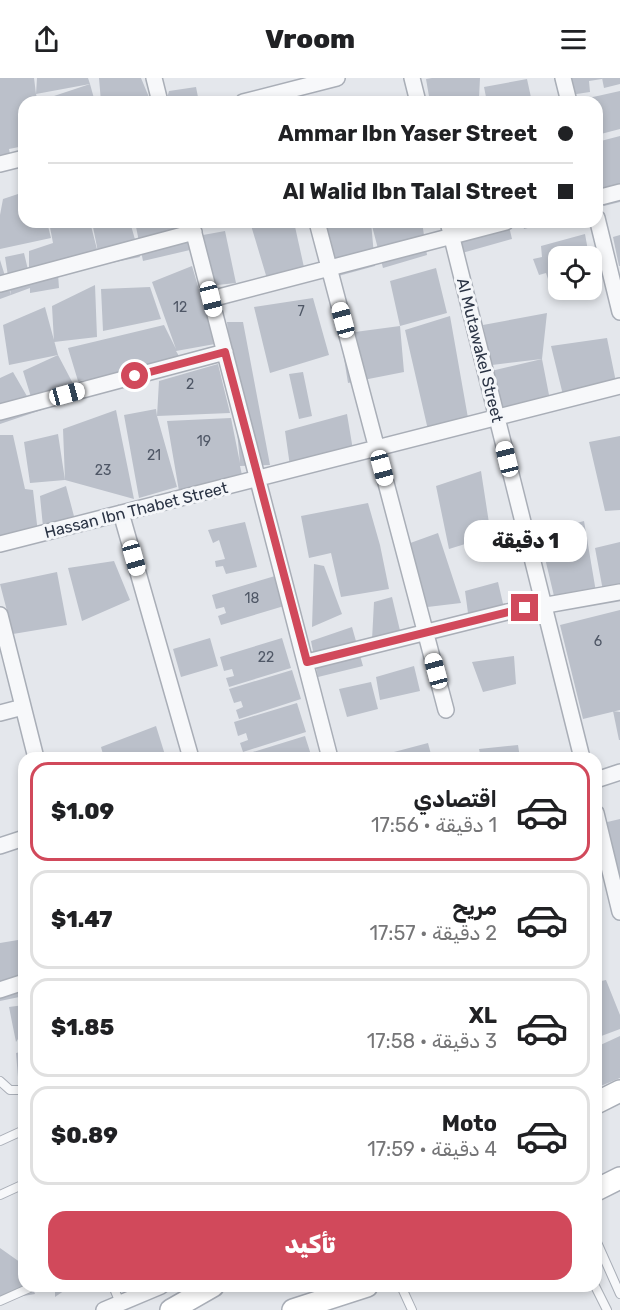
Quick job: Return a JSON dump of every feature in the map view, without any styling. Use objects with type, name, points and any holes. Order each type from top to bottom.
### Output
[{"type":"main road","points":[[602,1100],[620,1091]]},
{"type":"main road","points":[[602,1187],[620,1178]]},
{"type":"main road","points":[[171,1310],[202,1292]]},
{"type":"main road","points":[[293,1310],[348,1292]]},
{"type":"street","points":[[154,78],[158,96]]},
{"type":"street","points":[[287,96],[337,78]]},
{"type":"street","points":[[412,78],[416,96]]},
{"type":"street","points":[[563,78],[568,96]]},
{"type":"street","points":[[0,164],[18,160]]},
{"type":"street","points":[[603,196],[620,192]]},
{"type":"street","points":[[0,284],[190,228]]},
{"type":"street","points":[[193,228],[329,752]]},
{"type":"street","points":[[319,228],[446,710]]},
{"type":"street","points":[[599,228],[620,312]]},
{"type":"street","points":[[211,299],[329,268],[450,229]]},
{"type":"street","name":"Al Mutawakel Street","points":[[450,229],[580,752]]},
{"type":"street","points":[[0,412],[225,352]]},
{"type":"street","name":"Hassan Ibn Thabet Street","points":[[0,544],[620,386]]},
{"type":"street","points":[[121,513],[189,752]]},
{"type":"street","points":[[307,662],[544,606],[620,592]]},
{"type":"street","points":[[0,615],[34,752]]},
{"type":"street","points":[[0,713],[23,707]]},
{"type":"street","points":[[602,778],[620,772]]},
{"type":"street","points":[[602,838],[620,912]]},
{"type":"street","points":[[0,846],[18,840]]},
{"type":"street","points":[[0,990],[18,984]]},
{"type":"street","points":[[104,1310],[146,1292]]},
{"type":"lane","points":[[0,1081],[10,1090],[18,1090]]},
{"type":"lane","points":[[0,1141],[18,1133]]},
{"type":"lane","points":[[0,1195],[18,1187]]},
{"type":"lane","points":[[602,1254],[620,1294]]},
{"type":"lane","points":[[0,1301],[20,1292]]},
{"type":"lane","points":[[116,1292],[120,1302]]},
{"type":"lane","points":[[403,1292],[409,1309]]},
{"type":"lane","points":[[598,1292],[607,1310]]},
{"type":"building","points":[[0,78],[34,78],[36,96],[18,96],[18,147],[9,149],[10,154],[0,155]]},
{"type":"building","points":[[37,78],[88,78],[90,84],[36,94]]},
{"type":"building","points":[[99,78],[141,78],[148,96],[100,96]]},
{"type":"building","points":[[480,78],[479,96],[429,96],[426,79]]},
{"type":"building","points":[[567,78],[602,79],[589,81],[590,92],[570,95]]},
{"type":"building","points":[[602,78],[620,78],[620,84],[604,88]]},
{"type":"building","points":[[527,79],[531,96],[486,96],[484,87]]},
{"type":"building","points":[[90,84],[93,96],[54,96]]},
{"type":"building","points":[[196,87],[198,96],[168,96],[169,91]]},
{"type":"building","points":[[620,91],[620,129],[603,133],[603,96],[598,96]]},
{"type":"building","points":[[620,136],[620,202],[604,206],[603,202],[603,140]]},
{"type":"building","points":[[18,194],[18,228],[48,228],[51,238],[0,249],[0,215],[3,199]]},
{"type":"building","points":[[50,228],[92,228],[99,257],[93,228],[132,228],[140,257],[58,274],[59,288],[30,293],[30,288],[11,295],[5,257],[24,253],[29,274],[29,251],[53,243]]},
{"type":"building","points":[[136,228],[184,228],[190,250],[143,261]]},
{"type":"building","points":[[252,228],[295,228],[307,281],[271,292]]},
{"type":"building","points":[[323,228],[372,228],[375,266],[331,278]]},
{"type":"building","points":[[373,228],[423,228],[427,255],[383,268]]},
{"type":"building","points":[[456,228],[509,228],[512,239],[462,253]]},
{"type":"building","points":[[225,231],[236,283],[208,286],[203,235]]},
{"type":"building","points":[[585,234],[587,246],[548,246],[548,279],[546,273],[539,275],[533,259],[542,257],[541,246]]},
{"type":"building","points":[[620,235],[620,266],[619,266],[613,237]]},
{"type":"building","points":[[0,260],[11,295],[0,299]]},
{"type":"building","points":[[192,266],[215,344],[176,351],[179,356],[115,377],[78,381],[68,348],[164,325],[176,349],[152,282]]},
{"type":"building","points":[[436,268],[447,313],[400,326],[390,281]]},
{"type":"building","points":[[95,285],[97,337],[54,342],[52,306]]},
{"type":"building","points":[[150,287],[161,319],[103,331],[101,289]]},
{"type":"building","points":[[313,298],[329,355],[270,373],[254,307]]},
{"type":"building","points":[[45,307],[58,355],[9,365],[3,325]]},
{"type":"building","points":[[547,313],[542,359],[492,365],[483,325]]},
{"type":"building","points":[[450,316],[468,418],[428,430],[405,330]]},
{"type":"building","points":[[227,322],[243,322],[270,465],[240,466],[242,475],[179,491],[167,421],[231,418],[240,463]]},
{"type":"building","points":[[400,326],[404,372],[348,383],[340,334]]},
{"type":"building","points":[[607,338],[616,382],[563,395],[551,346]]},
{"type":"building","points":[[58,355],[80,397],[0,424],[0,378],[13,372],[35,410],[23,371]]},
{"type":"building","points":[[542,359],[549,395],[501,411],[491,371]]},
{"type":"building","points":[[218,364],[230,413],[157,416],[159,381]]},
{"type":"building","points":[[303,372],[312,416],[299,419],[289,374]]},
{"type":"building","points":[[156,409],[177,487],[139,498],[124,415]]},
{"type":"building","points":[[116,410],[134,499],[65,480],[63,429]]},
{"type":"building","points":[[347,414],[353,450],[290,466],[285,431]]},
{"type":"building","points":[[58,434],[65,480],[30,483],[24,442]]},
{"type":"building","points":[[0,435],[13,435],[25,489],[33,490],[38,533],[0,537]]},
{"type":"building","points":[[620,436],[620,510],[605,511],[589,442]]},
{"type":"building","points":[[481,471],[491,536],[449,549],[436,486]]},
{"type":"building","points":[[66,486],[75,520],[43,527],[40,496]]},
{"type":"building","points":[[368,503],[389,589],[341,597],[331,553],[309,558],[301,516]]},
{"type":"building","points":[[584,521],[596,592],[554,596],[539,533]]},
{"type":"building","points":[[245,522],[257,567],[226,574],[223,566],[216,567],[215,561],[225,559],[219,540],[213,543],[208,530]]},
{"type":"building","points":[[438,533],[461,603],[419,608],[402,546]]},
{"type":"building","points":[[620,542],[620,593],[604,596],[595,548]]},
{"type":"building","points":[[114,561],[130,600],[82,621],[68,568]]},
{"type":"building","points":[[314,564],[324,566],[342,614],[312,627]]},
{"type":"building","points":[[57,572],[67,625],[13,634],[0,584]]},
{"type":"building","points":[[275,576],[284,606],[221,625],[218,616],[226,613],[224,607],[216,609],[212,595]]},
{"type":"building","points":[[498,582],[504,608],[468,613],[465,591]]},
{"type":"building","points":[[392,597],[402,639],[372,640],[374,602]]},
{"type":"building","points":[[620,610],[620,710],[583,719],[560,625]]},
{"type":"building","points":[[352,627],[363,666],[318,677],[311,641]]},
{"type":"building","points":[[210,638],[218,666],[181,677],[173,649]]},
{"type":"building","points":[[282,638],[291,668],[229,687],[226,678],[234,676],[232,669],[224,671],[220,657]]},
{"type":"building","points":[[514,656],[516,684],[483,692],[472,662]]},
{"type":"building","points":[[414,666],[420,691],[380,700],[376,677]]},
{"type":"building","points":[[292,670],[301,699],[239,719],[236,710],[243,707],[241,701],[234,703],[229,689]]},
{"type":"building","points":[[371,682],[378,709],[347,717],[339,689]]},
{"type":"building","points":[[297,703],[306,732],[243,752],[240,743],[248,740],[246,733],[238,736],[234,722]]},
{"type":"building","points":[[613,711],[620,712],[620,740],[619,740]]},
{"type":"building","points":[[156,726],[164,752],[102,752],[101,747]]},
{"type":"building","points":[[305,736],[310,752],[253,752]]},
{"type":"building","points":[[428,743],[430,752],[394,752]]},
{"type":"building","points":[[518,745],[519,752],[480,752],[479,749]]},
{"type":"building","points":[[620,819],[620,878],[619,878],[603,823]]},
{"type":"building","points":[[18,940],[18,997],[0,1001],[0,943]]},
{"type":"building","points":[[606,980],[620,1015],[620,1029],[602,1036],[602,981]]},
{"type":"building","points":[[18,1006],[18,1039],[16,1042],[9,1007]]},
{"type":"building","points":[[620,1036],[620,1078],[602,1086],[602,1044]]},
{"type":"building","points":[[18,1052],[18,1077],[16,1053]]},
{"type":"building","points":[[0,1248],[18,1261],[18,1292],[34,1292],[35,1294],[0,1300]]},
{"type":"route","points":[[135,376],[225,352],[307,662],[525,608]]}]
